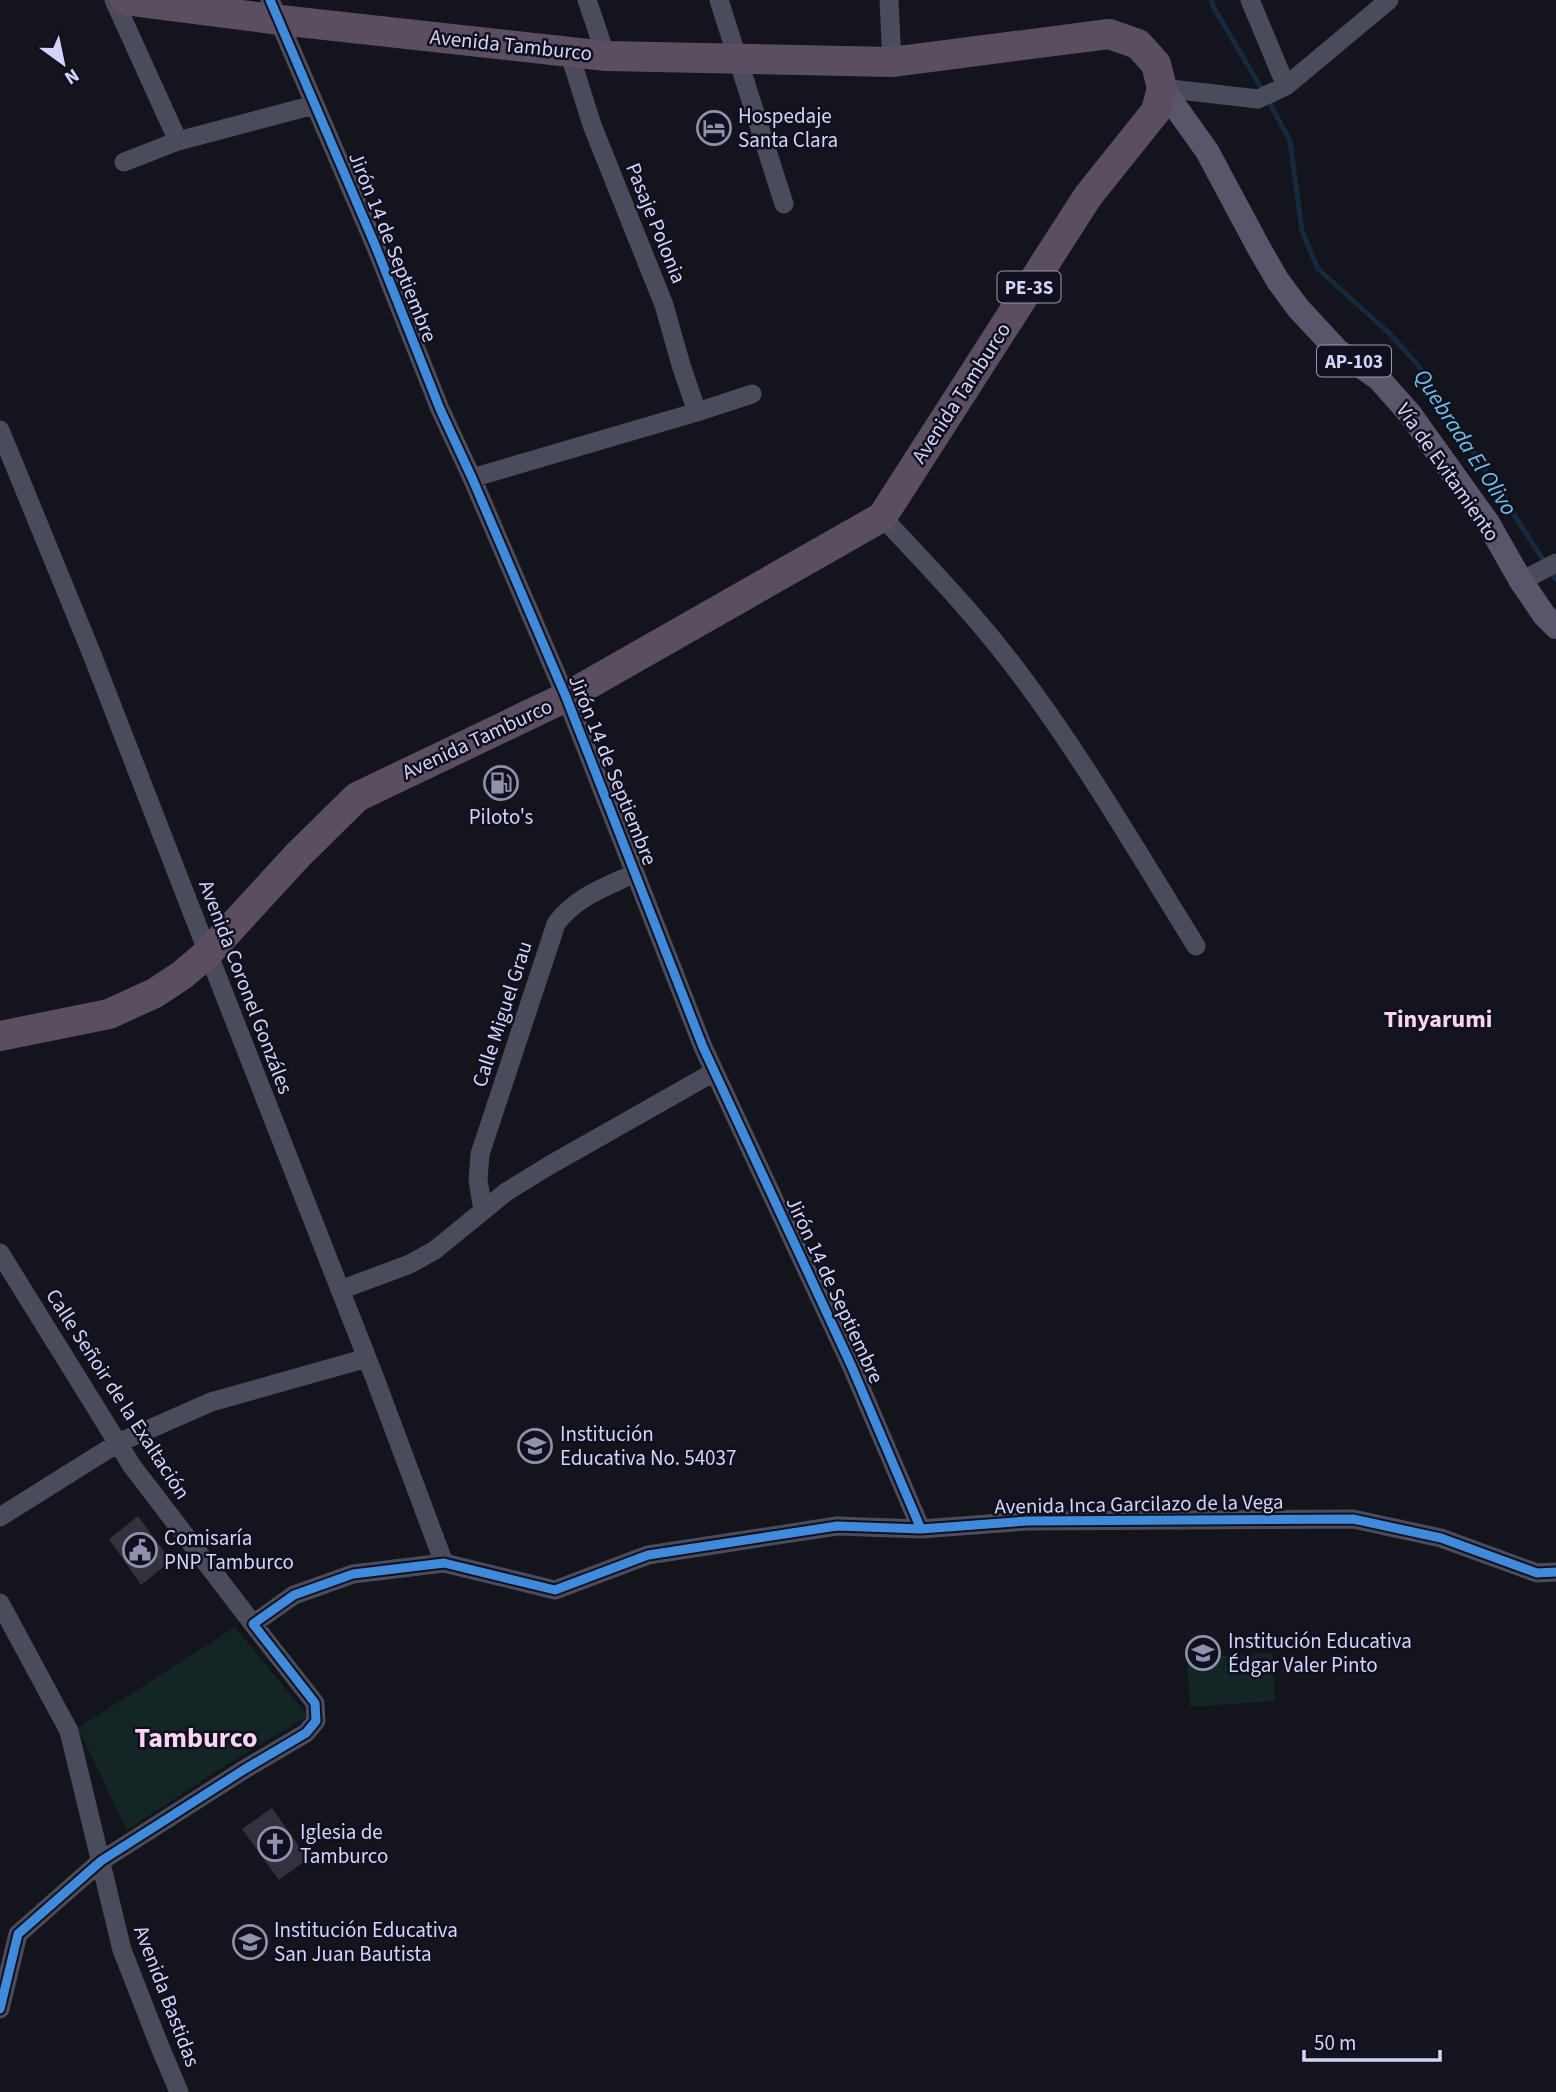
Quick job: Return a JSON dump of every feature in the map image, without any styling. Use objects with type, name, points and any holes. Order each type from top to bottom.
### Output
[{"type":"highway","name":"Avenida Tamburco","points":[[0,1036],[109,1014],[155,993],[208,953],[298,855],[357,797],[566,697],[882,517],[1088,196],[1157,111],[1162,88],[1156,64],[1138,44],[1109,34],[892,62],[606,56],[275,10],[125,0]]},
{"type":"main road","name":"Vía de Evitamiento","points":[[1162,88],[1207,151],[1278,281],[1298,308],[1337,350],[1379,379],[1410,414],[1488,523],[1544,615],[1556,627]]},
{"type":"street","points":[[114,0],[178,141]]},
{"type":"street","points":[[587,0],[606,56]]},
{"type":"street","points":[[719,0],[784,204]]},
{"type":"street","points":[[889,0],[892,62]]},
{"type":"street","points":[[1250,0],[1273,93]]},
{"type":"street","points":[[1162,88],[1273,93],[1389,0]]},
{"type":"street","name":"Jirón 14 de Septiembre","points":[[275,10],[313,105],[375,245],[440,409],[566,697],[703,1047],[851,1365],[921,1529]]},
{"type":"street","name":"Pasaje Polonia","points":[[569,52],[592,125],[664,305],[697,412]]},
{"type":"street","points":[[124,162],[178,141],[313,105]]},
{"type":"street","points":[[472,478],[752,394]]},
{"type":"street","name":"Avenida Coronel Gonzáles","points":[[0,430],[91,652],[367,1358],[444,1563]]},
{"type":"street","points":[[882,517],[949,589],[1059,727],[1196,946]]},
{"type":"street","points":[[1521,581],[1556,563]]},
{"type":"street","name":"Calle Miguel Grau","points":[[483,1211],[478,1180],[480,1154],[556,924],[567,909],[578,901],[635,873]]},
{"type":"street","points":[[340,1290],[410,1264],[435,1250],[506,1192],[715,1072]]},
{"type":"street","name":"Calle Señoir de la Exaltación","points":[[0,1253],[132,1466],[253,1624]]},
{"type":"street","points":[[0,1517],[118,1443],[211,1402],[367,1358]]},
{"type":"street","name":"Avenida Inca Garcilazo de la Vega","points":[[253,1624],[293,1595],[353,1574],[444,1563],[555,1590],[648,1555],[837,1526],[921,1529],[1027,1521],[1353,1518],[1441,1538],[1537,1573],[1556,1572]]},
{"type":"street","name":"Avenida Bastidas","points":[[0,1603],[69,1731],[122,1950],[180,2092]]},
{"type":"street","points":[[0,2009],[18,1934],[101,1861],[306,1733],[316,1721],[315,1703],[253,1624]]},
{"type":"shaded area","points":[[235,1627],[308,1716],[127,1830],[78,1728]]},
{"type":"shaded area","points":[[1272,1653],[1275,1701],[1190,1707],[1187,1658]]},
{"type":"building","name":"Comisaría PNP Tamburco","points":[[138,1516],[171,1561],[141,1585],[109,1539]]},
{"type":"building","name":"Iglesia de Tamburco","points":[[272,1808],[308,1859],[279,1880],[242,1829]]},
{"type":"waterway","name":"Quebrada El Olivo","points":[[1211,0],[1263,91]]},
{"type":"waterway","name":"Quebrada El Olivo","points":[[1268,100],[1290,141],[1302,231],[1318,269],[1388,332],[1418,365],[1556,580]]},
{"type":"cycle path","points":[[270,0],[375,245],[440,409],[566,697],[703,1047],[851,1365],[921,1529]]},
{"type":"cycle path","points":[[0,2009],[18,1934],[101,1861],[306,1733],[316,1721],[315,1703],[253,1624],[294,1595],[353,1574],[444,1563],[555,1590],[648,1555],[837,1526],[921,1529],[1027,1521],[1353,1519],[1441,1538],[1537,1573],[1556,1572]]},
{"type":"place","name":"Hospedaje Santa Clara","points":[[714,128]]},
{"type":"place","name":"Piloto's","points":[[501,783]]},
{"type":"place","name":"Institución Educativa No. 54037","points":[[535,1446]]},
{"type":"place","name":"Comisaría PNP Tamburco","points":[[140,1550]]},
{"type":"place","name":"Institución Educativa Édgar Valer Pinto","points":[[1203,1653]]},
{"type":"place","name":"Iglesia de Tamburco","points":[[275,1844]]},
{"type":"place","name":"Institución Educativa San Juan Bautista","points":[[250,1942]]},
{"type":"district","name":"Tinyarumi","points":[[1438,1019]]},
{"type":"district","name":"Tamburco","points":[[196,1737]]}]
